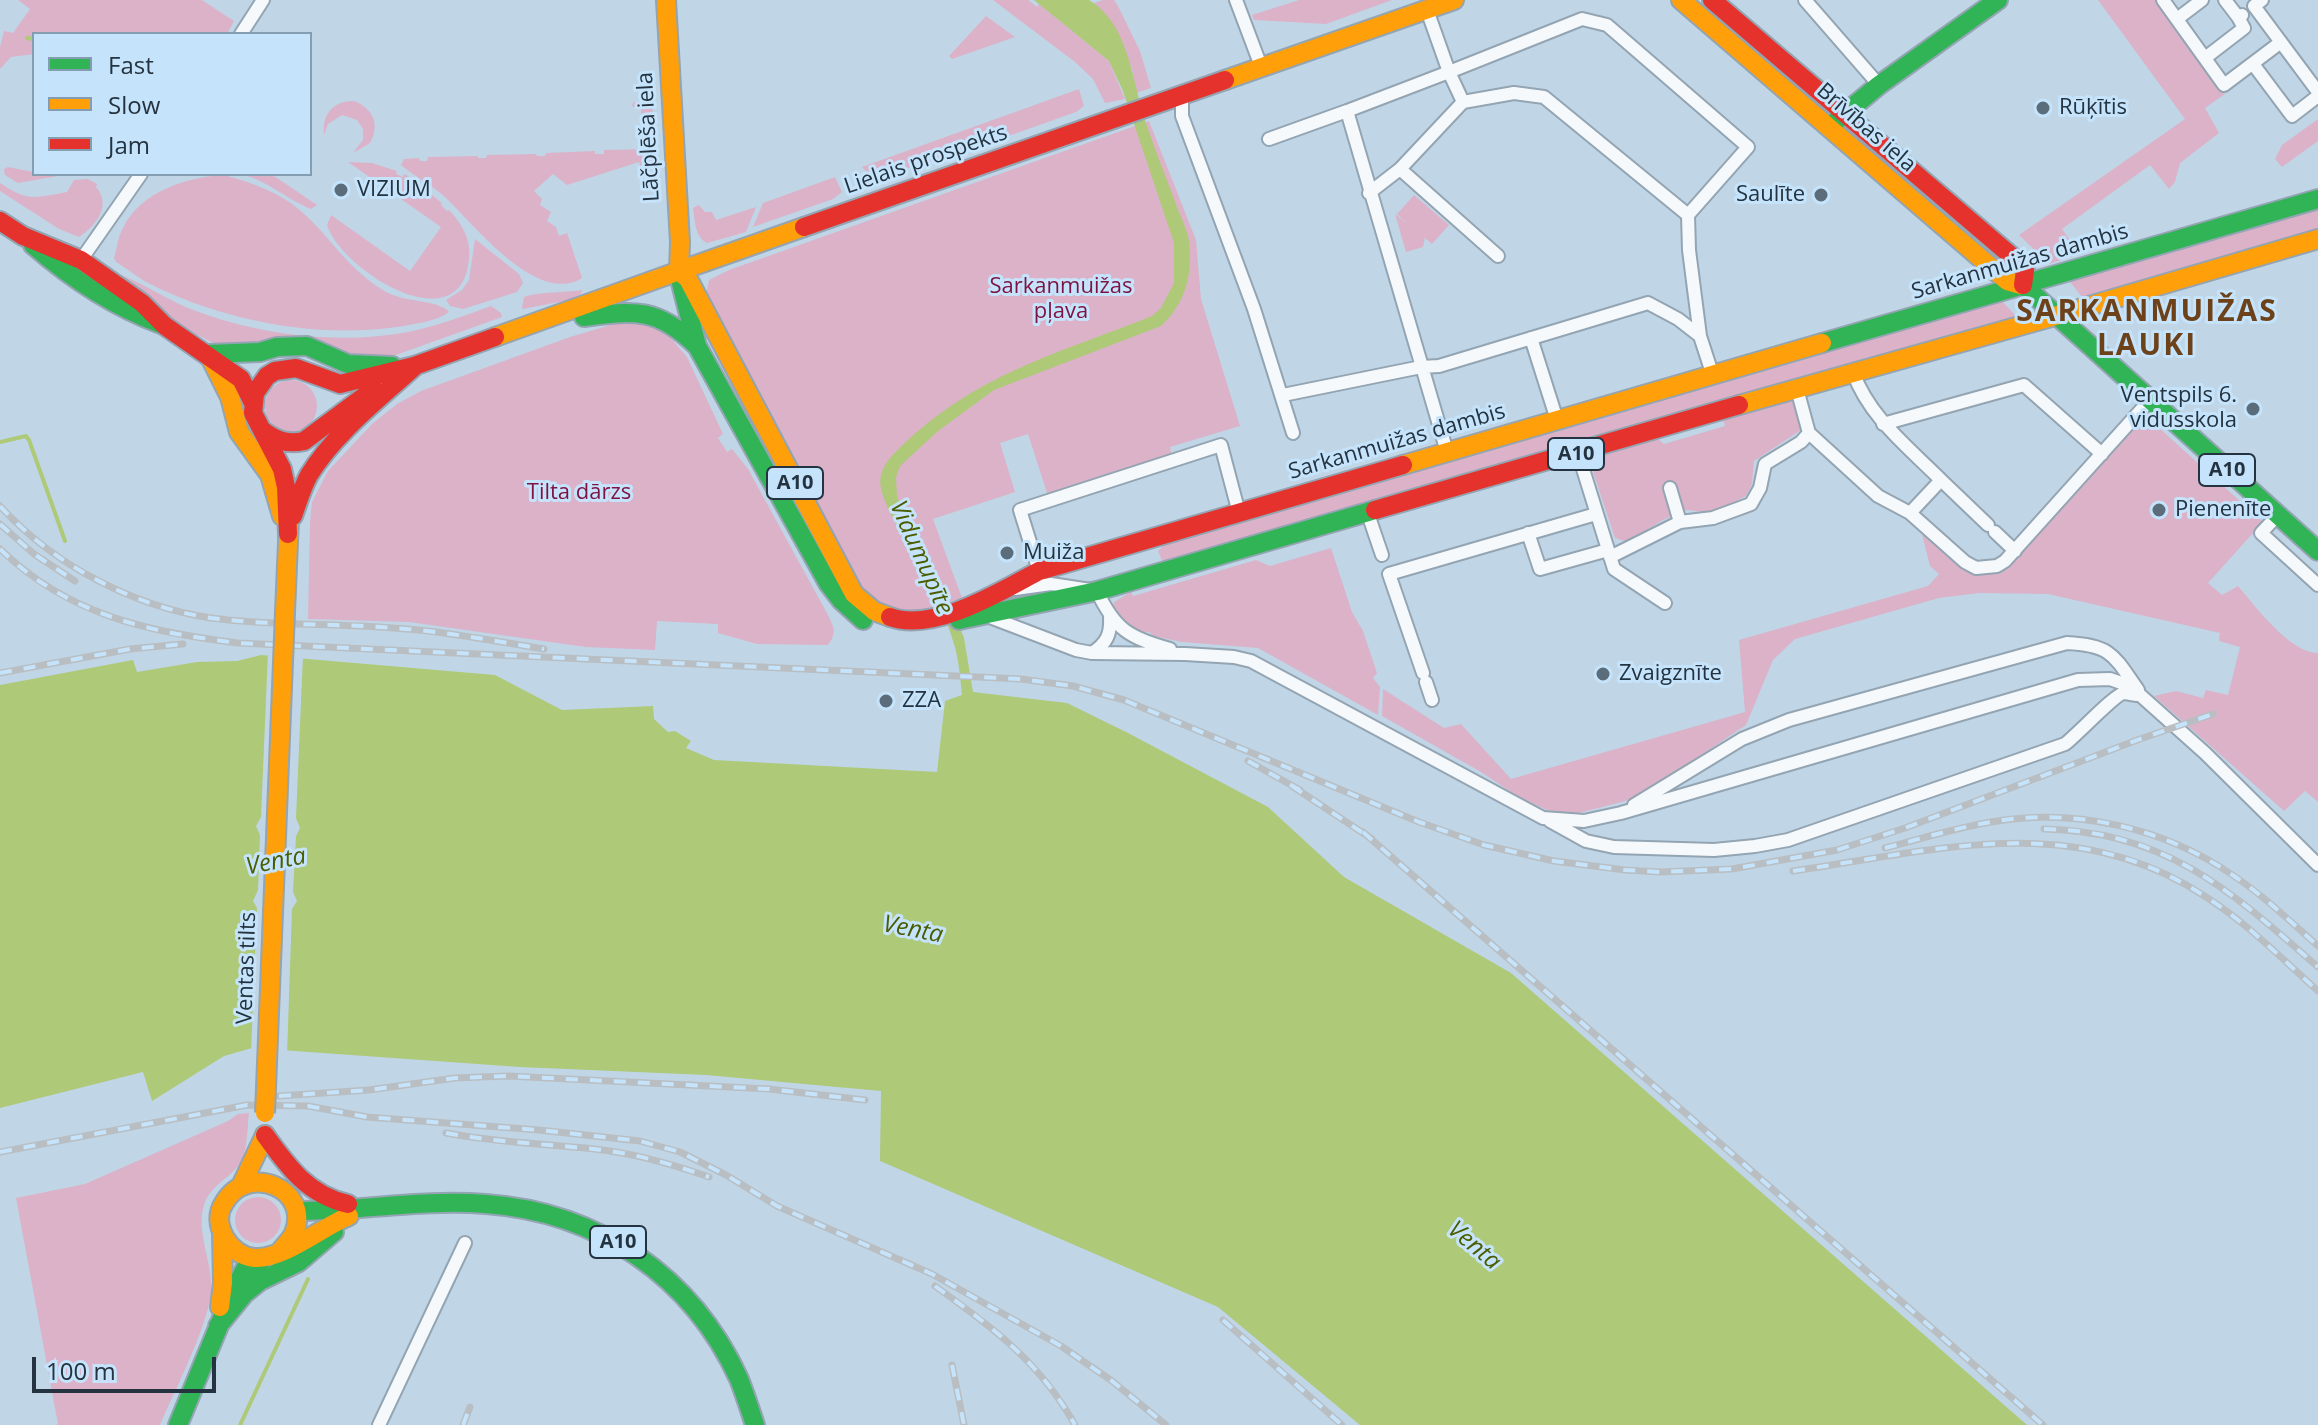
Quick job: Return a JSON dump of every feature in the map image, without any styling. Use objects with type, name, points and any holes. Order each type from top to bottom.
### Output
[{"type":"main road","name":"Lāčplēša iela","points":[[666,0],[679,271],[697,346]]},
{"type":"main road","name":"Lielais prospekts","points":[[414,366],[1454,0]]},
{"type":"main road","name":"Brīvības iela","points":[[1681,0],[2007,281],[2023,285],[2318,551]]},
{"type":"main road","name":"Brīvības iela","points":[[1712,0],[2022,265],[2025,270],[2023,285]]},
{"type":"main road","points":[[1829,127],[1879,85],[1998,0]]},
{"type":"main road","name":"Sarkanmuižas dambis","points":[[971,612],[1000,591],[1039,571],[2318,199]]},
{"type":"main road","points":[[0,221],[23,236],[60,271],[124,311],[165,326]]},
{"type":"main road","points":[[23,236],[81,260],[142,303],[165,326],[208,354],[246,385],[253,403]]},
{"type":"main road","name":"Sarkanmuižas dambis","points":[[697,346],[828,583],[858,617],[889,631],[909,633],[930,623],[971,612],[1097,591],[2318,239]]},
{"type":"main road","points":[[60,271],[72,269],[81,260]]},
{"type":"main road","name":"Sarkanmuižas dambis","points":[[679,271],[688,279],[854,594],[862,604],[891,620],[930,623]]},
{"type":"main road","name":"A10","points":[[542,322],[638,310],[669,321],[697,346]]},
{"type":"main road","points":[[208,354],[307,346],[348,364],[414,366]]},
{"type":"main road","points":[[208,354],[241,363],[285,368]]},
{"type":"main road","points":[[208,354],[230,397],[239,432],[270,475],[288,534]]},
{"type":"main road","points":[[288,534],[301,490],[311,472],[359,419],[414,366]]},
{"type":"main road","name":"A10","points":[[285,368],[306,370],[340,384],[414,366]]},
{"type":"main road","name":"A10","points":[[288,534],[294,464],[297,453],[306,441],[325,423],[414,366]]},
{"type":"main road","points":[[253,403],[260,384],[275,371],[285,368]]},
{"type":"main road","points":[[315,375],[329,397],[325,423]]},
{"type":"main road","name":"A10","points":[[253,403],[253,413],[282,469],[288,534]]},
{"type":"main road","points":[[261,430],[282,443],[306,441]]},
{"type":"main road","name":"Ventas tilts","points":[[265,1135],[288,534]]},
{"type":"main road","points":[[265,1135],[288,1166],[322,1198],[390,1209]]},
{"type":"main road","name":"A10","points":[[222,1235],[219,1220],[222,1205],[230,1193],[242,1184],[265,1135]]},
{"type":"main road","name":"A10","points":[[265,1135],[283,1189],[297,1211],[390,1209],[458,1203],[520,1207],[576,1222],[613,1239],[662,1274],[704,1318],[740,1379],[755,1425]]},
{"type":"main road","points":[[242,1184],[270,1182],[283,1189]]},
{"type":"main road","points":[[218,1326],[244,1294],[260,1281],[299,1262],[335,1231],[390,1209]]},
{"type":"main road","name":"A10","points":[[271,1256],[335,1220],[390,1209]]},
{"type":"main road","points":[[178,1425],[245,1269],[291,1242],[297,1227],[297,1211]]},
{"type":"main road","points":[[218,1326],[223,1283],[222,1235]]},
{"type":"main road","points":[[222,1235],[231,1249],[246,1257],[271,1256]]},
{"type":"street","points":[[242,32],[263,0]]},
{"type":"street","points":[[1236,0],[1262,69]]},
{"type":"street","points":[[1805,0],[1879,85]]},
{"type":"street","points":[[2163,0],[2224,85],[2281,42]]},
{"type":"street","points":[[2177,19],[2202,0]]},
{"type":"street","points":[[2205,58],[2244,28],[2225,0]]},
{"type":"street","points":[[2238,17],[2258,3],[2318,94],[2292,116],[2253,64]]},
{"type":"street","points":[[1427,10],[1463,102]]},
{"type":"street","points":[[1269,139],[1582,19],[1607,25],[1748,147],[1688,215],[1689,250],[1700,336],[1713,376]]},
{"type":"street","points":[[1369,193],[1400,169],[1463,102],[1514,93],[1544,97],[1688,215]]},
{"type":"street","points":[[1182,96],[1182,116],[1283,395],[1293,433]]},
{"type":"street","points":[[1347,111],[1447,452]]},
{"type":"street","points":[[1400,169],[1498,256]]},
{"type":"street","points":[[81,260],[140,176]]},
{"type":"street","points":[[1283,395],[1439,366],[1648,303],[1678,319],[1700,336]]},
{"type":"street","points":[[1531,338],[1557,420]]},
{"type":"street","points":[[1853,372],[1858,387],[1883,424],[2015,551]]},
{"type":"street","points":[[1883,424],[2024,385],[2102,454]]},
{"type":"street","points":[[1797,389],[1809,433],[1878,496],[1910,513],[1965,562],[1976,568],[1997,566],[2015,551],[2149,401]]},
{"type":"street","points":[[1528,533],[1540,569],[1609,553],[1680,522],[1713,518],[1751,504],[1760,488],[1765,464],[1801,442],[1809,433]]},
{"type":"street","points":[[1039,571],[1020,510],[1221,445],[1239,513]]},
{"type":"street","points":[[1578,453],[1614,569],[1665,603]]},
{"type":"street","points":[[1910,513],[1941,480]]},
{"type":"street","points":[[1670,488],[1680,522]]},
{"type":"street","points":[[1368,514],[1432,700]]},
{"type":"street","points":[[1386,564],[1528,533],[1596,514]]},
{"type":"street","points":[[2278,515],[2261,533],[2318,585]]},
{"type":"street","points":[[1000,591],[1051,584],[1097,591],[1110,617],[1123,631],[1143,641],[1185,654]]},
{"type":"street","points":[[971,612],[1092,653],[1185,654],[1251,661],[1586,841],[1614,847],[1714,850],[1788,840],[2065,744],[2116,697],[2124,693],[2142,696]]},
{"type":"street","points":[[1092,653],[1102,646],[1111,632],[1110,617]]},
{"type":"street","points":[[1621,813],[1742,739],[1789,720],[2067,643],[2093,644],[2114,656],[2142,696]]},
{"type":"street","points":[[1543,818],[1584,821],[1621,813],[2078,680],[2110,679],[2130,686],[2142,696],[2205,753],[2318,865]]},
{"type":"street","points":[[379,1425],[465,1243]]},
{"type":"green space","points":[[18,0],[202,0],[234,21],[228,32],[32,32],[32,54],[11,57],[0,69],[4,31],[13,33],[30,9]]},
{"type":"green space","points":[[993,0],[1028,0],[1037,7],[1039,4],[1109,61],[1125,99],[1105,103],[1093,79],[1075,62]]},
{"type":"green space","points":[[1114,0],[1118,6],[1140,51],[1151,88],[1136,93],[1132,69],[1105,14],[1094,3]]},
{"type":"green space","points":[[1299,0],[1392,0],[1326,24],[1254,20],[1252,15]]},
{"type":"green space","points":[[2098,0],[2157,0],[2225,94],[2205,108],[2219,133],[2180,163],[2175,182],[2169,189],[2150,165],[2062,229],[2079,254],[2049,264],[2019,235],[2185,119]]},
{"type":"green space","points":[[986,16],[1015,37],[952,59],[949,56]]},
{"type":"green space","points":[[1079,89],[1084,106],[1076,112],[955,155],[933,162],[919,162],[891,178],[876,181],[862,167]]},
{"type":"green space","points":[[354,101],[370,113],[375,130],[370,143],[353,153],[363,140],[363,129],[357,120],[342,115],[328,124],[324,135],[324,128],[330,110],[340,103]]},
{"type":"green space","points":[[634,102],[652,105],[654,138],[650,143],[642,142],[641,107],[633,107]]},
{"type":"green space","points":[[2318,119],[2318,141],[2282,167],[2275,159],[2282,145]]},
{"type":"green space","name":"Sarkanmuižas pļava","points":[[1149,121],[1196,240],[1201,299],[1240,426],[1170,447],[1172,457],[1048,496],[1028,434],[1000,443],[1015,492],[933,519],[962,598],[919,611],[886,609],[859,589],[706,296],[709,280],[729,270]]},
{"type":"green space","points":[[654,149],[655,166],[642,169],[639,162],[567,185],[553,174],[534,191],[542,199],[540,205],[551,212],[547,221],[556,227],[559,236],[567,233],[582,278],[565,284],[546,281],[508,259],[446,198],[401,165],[404,159],[427,161],[428,157],[545,156],[546,153],[595,151],[595,154],[604,154],[604,150]]},
{"type":"green space","points":[[348,162],[372,163],[397,171],[396,174],[403,177],[404,174],[449,210],[463,229],[469,250],[468,266],[458,288],[442,297],[421,298],[374,277],[353,261],[327,225],[331,215],[410,271],[441,227]]},
{"type":"green space","points":[[4,169],[32,172],[32,176],[58,176],[18,183],[5,175]]},
{"type":"green space","points":[[228,176],[265,189],[293,205],[313,222],[358,271],[381,289],[399,297],[436,305],[449,312],[438,318],[397,327],[366,330],[301,328],[205,307],[146,282],[116,262],[114,258],[121,231],[141,204],[166,188],[195,179]]},
{"type":"green space","points":[[245,176],[274,176],[317,205],[311,209]]},
{"type":"green space","points":[[835,177],[842,192],[833,199],[753,227],[763,203]]},
{"type":"green space","points":[[88,179],[97,184],[102,208],[96,221],[79,237],[59,229],[0,191],[0,183],[25,196],[47,196],[67,192],[74,180]]},
{"type":"green space","points":[[1414,195],[1449,225],[1432,244],[1425,238],[1423,247],[1406,252],[1395,214],[1408,224],[1397,214]]},
{"type":"green space","points":[[2318,204],[2318,230],[2082,297],[2067,278]]},
{"type":"green space","points":[[699,205],[705,212],[712,212],[716,220],[756,207],[746,232],[707,243],[700,237],[695,223],[693,208]]},
{"type":"green space","points":[[475,239],[519,274],[523,283],[517,292],[463,309],[450,306],[446,300],[462,290],[469,280]]},
{"type":"green space","points":[[118,274],[186,307],[273,332],[355,338],[382,336],[440,324],[491,306],[502,317],[382,360],[227,348],[183,326]]},
{"type":"green space","points":[[582,290],[581,294],[569,300],[522,307],[524,297]]},
{"type":"green space","points":[[1998,297],[2017,317],[1164,565],[1158,551],[1166,543]]},
{"type":"green space","name":"Tilta dārzs","points":[[644,323],[664,330],[687,357],[723,434],[718,438],[727,452],[732,449],[748,469],[832,623],[833,637],[828,645],[757,644],[718,633],[718,624],[657,621],[655,650],[586,647],[409,622],[308,619],[312,502],[328,471],[372,424],[397,404],[421,391],[570,337],[614,324]]},
{"type":"green space","points":[[291,380],[310,387],[317,406],[310,425],[291,432],[272,425],[265,406],[272,387]]},
{"type":"green space","points":[[1793,398],[1801,430],[1754,461],[1752,484],[1746,496],[1711,513],[1687,510],[1663,520],[1627,542],[1615,538],[1589,460],[1592,457],[1657,438],[1664,444],[1725,426],[1723,418]]},
{"type":"green space","points":[[2147,417],[2263,522],[2208,583],[2222,595],[2238,586],[2285,637],[2307,651],[2318,653],[2318,802],[2305,791],[2284,811],[2154,696],[2176,691],[2203,698],[2206,690],[2228,695],[2240,647],[2219,641],[2220,633],[2048,594],[1979,593],[1939,598],[1795,639],[1773,660],[1746,725],[1637,798],[1571,815],[1554,813],[1520,798],[1481,772],[1382,716],[1383,689],[1444,728],[1461,724],[1511,779],[1745,712],[1739,640],[1928,586],[1939,574],[1930,566],[1922,534],[1972,574],[2006,568]]},
{"type":"green space","points":[[1331,548],[1377,673],[1373,678],[1380,687],[1378,715],[1258,648],[1182,642],[1149,632],[1144,632],[1145,636],[1125,625],[1112,609],[1114,602],[1131,592],[1133,596],[1256,560],[1270,566]]},
{"type":"green space","points":[[249,1113],[241,1161],[205,1202],[202,1224],[211,1293],[197,1341],[160,1425],[56,1425],[16,1198],[85,1184],[238,1114]]},
{"type":"green space","points":[[258,1197],[274,1204],[281,1220],[274,1236],[258,1243],[242,1236],[235,1220],[242,1204]]},
{"type":"water","points":[[1034,0],[1089,0],[1116,27],[1150,136],[1187,233],[1190,266],[1186,288],[1176,308],[1161,326],[994,390],[938,431],[900,466],[896,477],[897,497],[946,594],[964,638],[973,692],[1067,703],[1128,733],[1268,807],[1344,877],[1511,973],[2027,1425],[1360,1425],[1218,1307],[880,1161],[881,1091],[706,1075],[520,1067],[252,1048],[224,1056],[152,1101],[143,1072],[0,1108],[0,685],[133,660],[137,672],[197,662],[237,661],[261,655],[495,675],[562,710],[653,706],[654,719],[668,732],[675,731],[691,741],[686,748],[714,760],[937,772],[945,701],[962,695],[958,661],[935,595],[884,498],[881,474],[891,457],[906,442],[963,398],[1023,367],[1152,316],[1161,308],[1174,283],[1174,243],[1123,91],[1109,61]]},
{"type":"pier","points":[[268,652],[303,656],[296,818],[300,828],[296,836],[293,892],[297,901],[292,909],[287,1055],[251,1052],[257,908],[253,901],[258,890],[260,835],[256,826],[261,817]]},
{"type":"waterway","points":[[27,38],[32,39]]},
{"type":"waterway","points":[[0,442],[26,436],[29,440],[65,541]]},
{"type":"waterway","points":[[240,1425],[308,1279]]},
{"type":"railway","points":[[0,506],[45,547],[96,580],[152,604],[181,612],[256,622],[412,629],[544,649]]},
{"type":"railway","points":[[0,524],[34,554],[75,581]]},
{"type":"railway","points":[[0,549],[53,590],[111,617],[172,633],[238,643],[1021,679],[1073,686],[1124,700],[1419,822],[1484,845],[1554,861],[1625,870],[1732,869],[1837,850],[1905,828],[2213,714]]},
{"type":"railway","points":[[0,673],[130,649],[183,644]]},
{"type":"railway","points":[[1248,761],[1300,790]]},
{"type":"railway","points":[[1292,786],[1372,839]]},
{"type":"railway","points":[[1885,848],[1964,827],[2023,818],[2055,817],[2118,825],[2179,845],[2207,859],[2256,892],[2318,946]]},
{"type":"railway","points":[[2044,829],[2087,832],[2162,854],[2226,891],[2318,967]]},
{"type":"railway","points":[[1363,832],[2043,1425]]},
{"type":"railway","points":[[1793,871],[1953,847],[2004,844],[2056,845],[2106,853],[2156,870],[2206,897],[2250,930],[2318,991]]},
{"type":"railway","points":[[279,1096],[369,1090],[455,1078],[508,1076],[769,1089],[865,1100]]},
{"type":"railway","points":[[0,1152],[247,1105],[308,1106],[367,1117],[640,1141],[680,1152],[777,1206],[932,1274],[1061,1346],[1112,1381],[1166,1425]]},
{"type":"railway","points":[[446,1133],[623,1153],[709,1177]]},
{"type":"railway","points":[[935,1286],[1013,1347],[1046,1382],[1075,1425]]},
{"type":"railway","points":[[1223,1320],[1342,1425]]},
{"type":"railway","points":[[952,1365],[964,1425]]},
{"type":"railway","points":[[463,1425],[470,1407]]},
{"type":"traffic: fast","points":[[1837,120],[1879,85],[1998,0]]},
{"type":"traffic: fast","points":[[2021,285],[2318,199]]},
{"type":"traffic: fast","points":[[33,245],[93,290],[161,324]]},
{"type":"traffic: fast","points":[[681,283],[697,346],[828,583],[863,620]]},
{"type":"traffic: fast","points":[[1822,343],[2023,285],[2318,551]]},
{"type":"traffic: fast","points":[[584,317],[632,313],[658,318],[697,346]]},
{"type":"traffic: fast","points":[[208,354],[307,346],[348,364],[392,366]]},
{"type":"traffic: fast","points":[[959,620],[1097,591],[1375,510]]},
{"type":"traffic: fast","points":[[297,1211],[439,1203],[486,1204],[566,1220],[603,1236],[637,1256],[668,1280],[695,1309],[719,1342],[739,1379],[755,1425]]},
{"type":"traffic: fast","points":[[218,1326],[244,1294],[260,1281],[299,1262],[334,1232]]},
{"type":"traffic: fast","points":[[178,1425],[232,1294],[245,1269],[262,1260]]},
{"type":"traffic: slow","points":[[666,0],[679,271],[804,227]]},
{"type":"traffic: slow","points":[[1225,80],[1454,0]]},
{"type":"traffic: slow","points":[[1681,0],[2007,281],[2021,285]]},
{"type":"traffic: slow","points":[[2055,316],[2318,239]]},
{"type":"traffic: slow","points":[[679,271],[688,279],[854,594],[874,611],[890,617]]},
{"type":"traffic: slow","points":[[495,337],[679,271]]},
{"type":"traffic: slow","points":[[1739,405],[2055,316]]},
{"type":"traffic: slow","points":[[1403,465],[1822,343]]},
{"type":"traffic: slow","points":[[212,361],[230,397],[239,432],[270,475],[282,516]]},
{"type":"traffic: slow","points":[[285,612],[289,519]]},
{"type":"traffic: slow","points":[[265,1113],[285,612]]},
{"type":"traffic: slow","points":[[242,1184],[265,1135]]},
{"type":"traffic: slow","points":[[279,1253],[294,1233],[297,1218],[294,1204],[275,1186],[248,1184],[235,1190],[224,1203],[219,1220],[230,1245],[245,1256],[254,1258],[277,1254],[290,1248],[349,1216]]},
{"type":"traffic: slow","points":[[220,1307],[222,1235]]},
{"type":"traffic: jam","points":[[1712,0],[2022,265],[2025,270],[2023,285]]},
{"type":"traffic: jam","points":[[804,227],[1225,80]]},
{"type":"traffic: jam","points":[[0,221],[23,236],[81,260],[142,303],[165,326],[241,379],[253,403]]},
{"type":"traffic: jam","points":[[288,534],[282,469],[253,413],[255,393],[267,376],[275,371],[296,368],[340,384],[414,366],[495,337]]},
{"type":"traffic: jam","points":[[293,516],[309,475],[331,445],[414,367]]},
{"type":"traffic: jam","points":[[262,430],[282,441],[304,441],[374,389]]},
{"type":"traffic: jam","points":[[1375,510],[1739,405]]},
{"type":"traffic: jam","points":[[890,617],[907,620],[946,615],[987,599],[1039,571],[1403,465]]},
{"type":"traffic: jam","points":[[265,1135],[291,1169],[310,1187],[348,1204]]},
{"type":"place","name":"Rūķītis","points":[[2043,108]]},
{"type":"place","name":"VIZIUM","points":[[341,190]]},
{"type":"place","name":"Saulīte","points":[[1821,195]]},
{"type":"place","name":"Ventspils 6. vidusskola","points":[[2253,409]]},
{"type":"place","name":"Pienenīte","points":[[2159,510]]},
{"type":"place","name":"Muiža","points":[[1007,553]]},
{"type":"place","name":"Zvaigznīte","points":[[1603,674]]},
{"type":"place","name":"ZZA","points":[[886,701]]},
{"type":"district","name":"SARKANMUIŽAS LAUKI","points":[[2147,329]]},
{"type":"water label","name":"Vidumupīte","points":[[921,558]]},
{"type":"water label","name":"Venta","points":[[276,862]]},
{"type":"water label","name":"Venta","points":[[913,930]]},
{"type":"water label","name":"Venta","points":[[1474,1246]]}]
